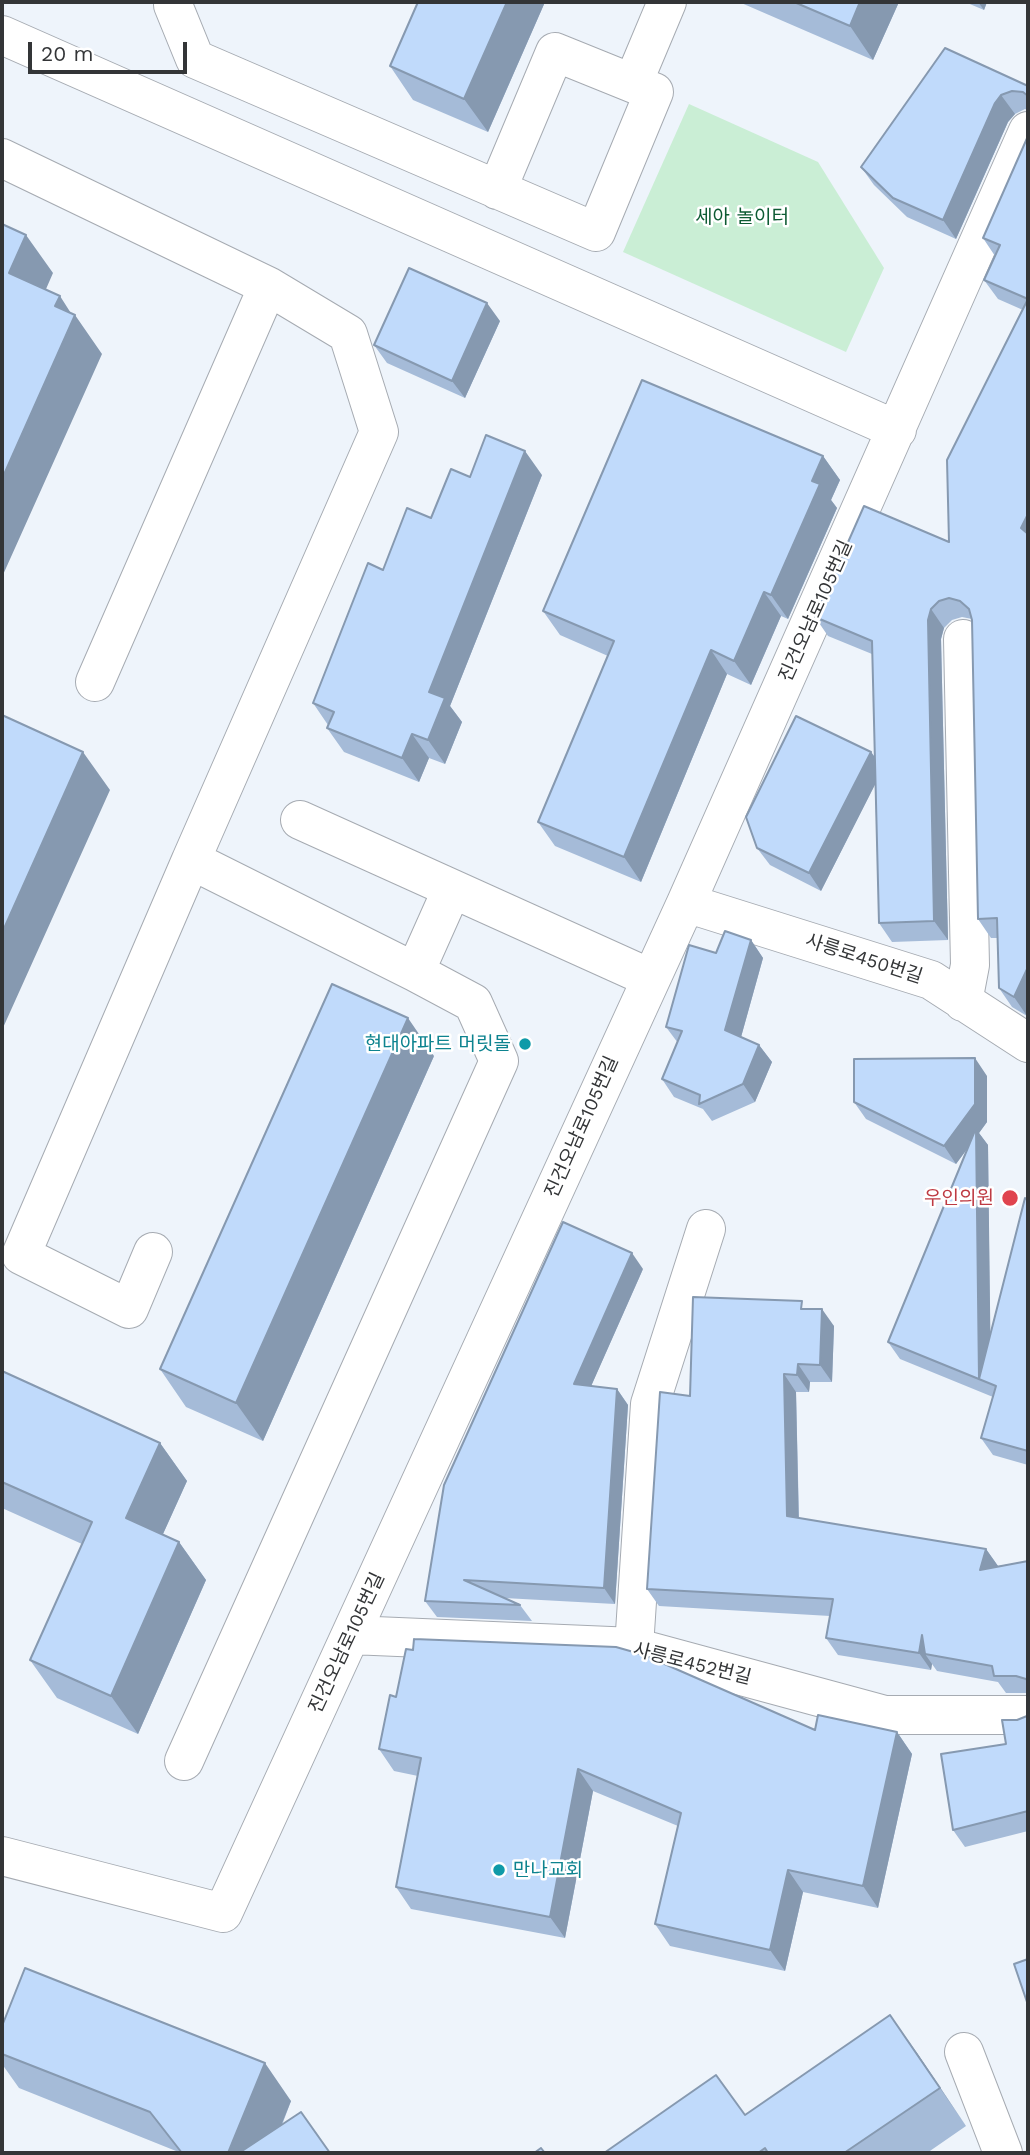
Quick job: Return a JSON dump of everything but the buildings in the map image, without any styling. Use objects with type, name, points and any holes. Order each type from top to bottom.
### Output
[{"type":"street","points":[[633,83],[667,2]]},
{"type":"street","points":[[171,3],[195,59],[497,190],[596,232],[654,92],[555,52],[497,190]]},
{"type":"street","points":[[2,35],[897,430]]},
{"type":"street","name":"진건오남로105번길","points":[[2,1856],[223,1913],[686,903],[1028,131]]},
{"type":"street","points":[[2,158],[268,285],[348,334],[379,432],[21,1255],[129,1309],[153,1252]]},
{"type":"street","points":[[95,682],[268,285]]},
{"type":"street","points":[[963,639],[970,965],[964,1002]]},
{"type":"street","points":[[300,820],[650,978]]},
{"type":"street","points":[[184,1761],[499,1061],[473,1003],[191,860]]},
{"type":"street","points":[[415,972],[452,889]]},
{"type":"street","name":"사릉로450번길","points":[[686,903],[931,980],[1028,1043]]},
{"type":"street","points":[[634,1647],[650,1404],[706,1229]]},
{"type":"street","name":"사릉로452번길","points":[[351,1635],[634,1647],[885,1715],[1028,1714]]},
{"type":"street","points":[[964,2052],[1003,2153]]},
{"type":"green space","name":"세아 놀이터","points":[[689,104],[818,162],[884,268],[846,352],[623,252]]},
{"type":"place","name":"현대아파트 머릿돌","points":[[525,1044]]},
{"type":"place","name":"우인의원","points":[[1010,1198]]},
{"type":"place","name":"만나교회","points":[[499,1870]]}]
